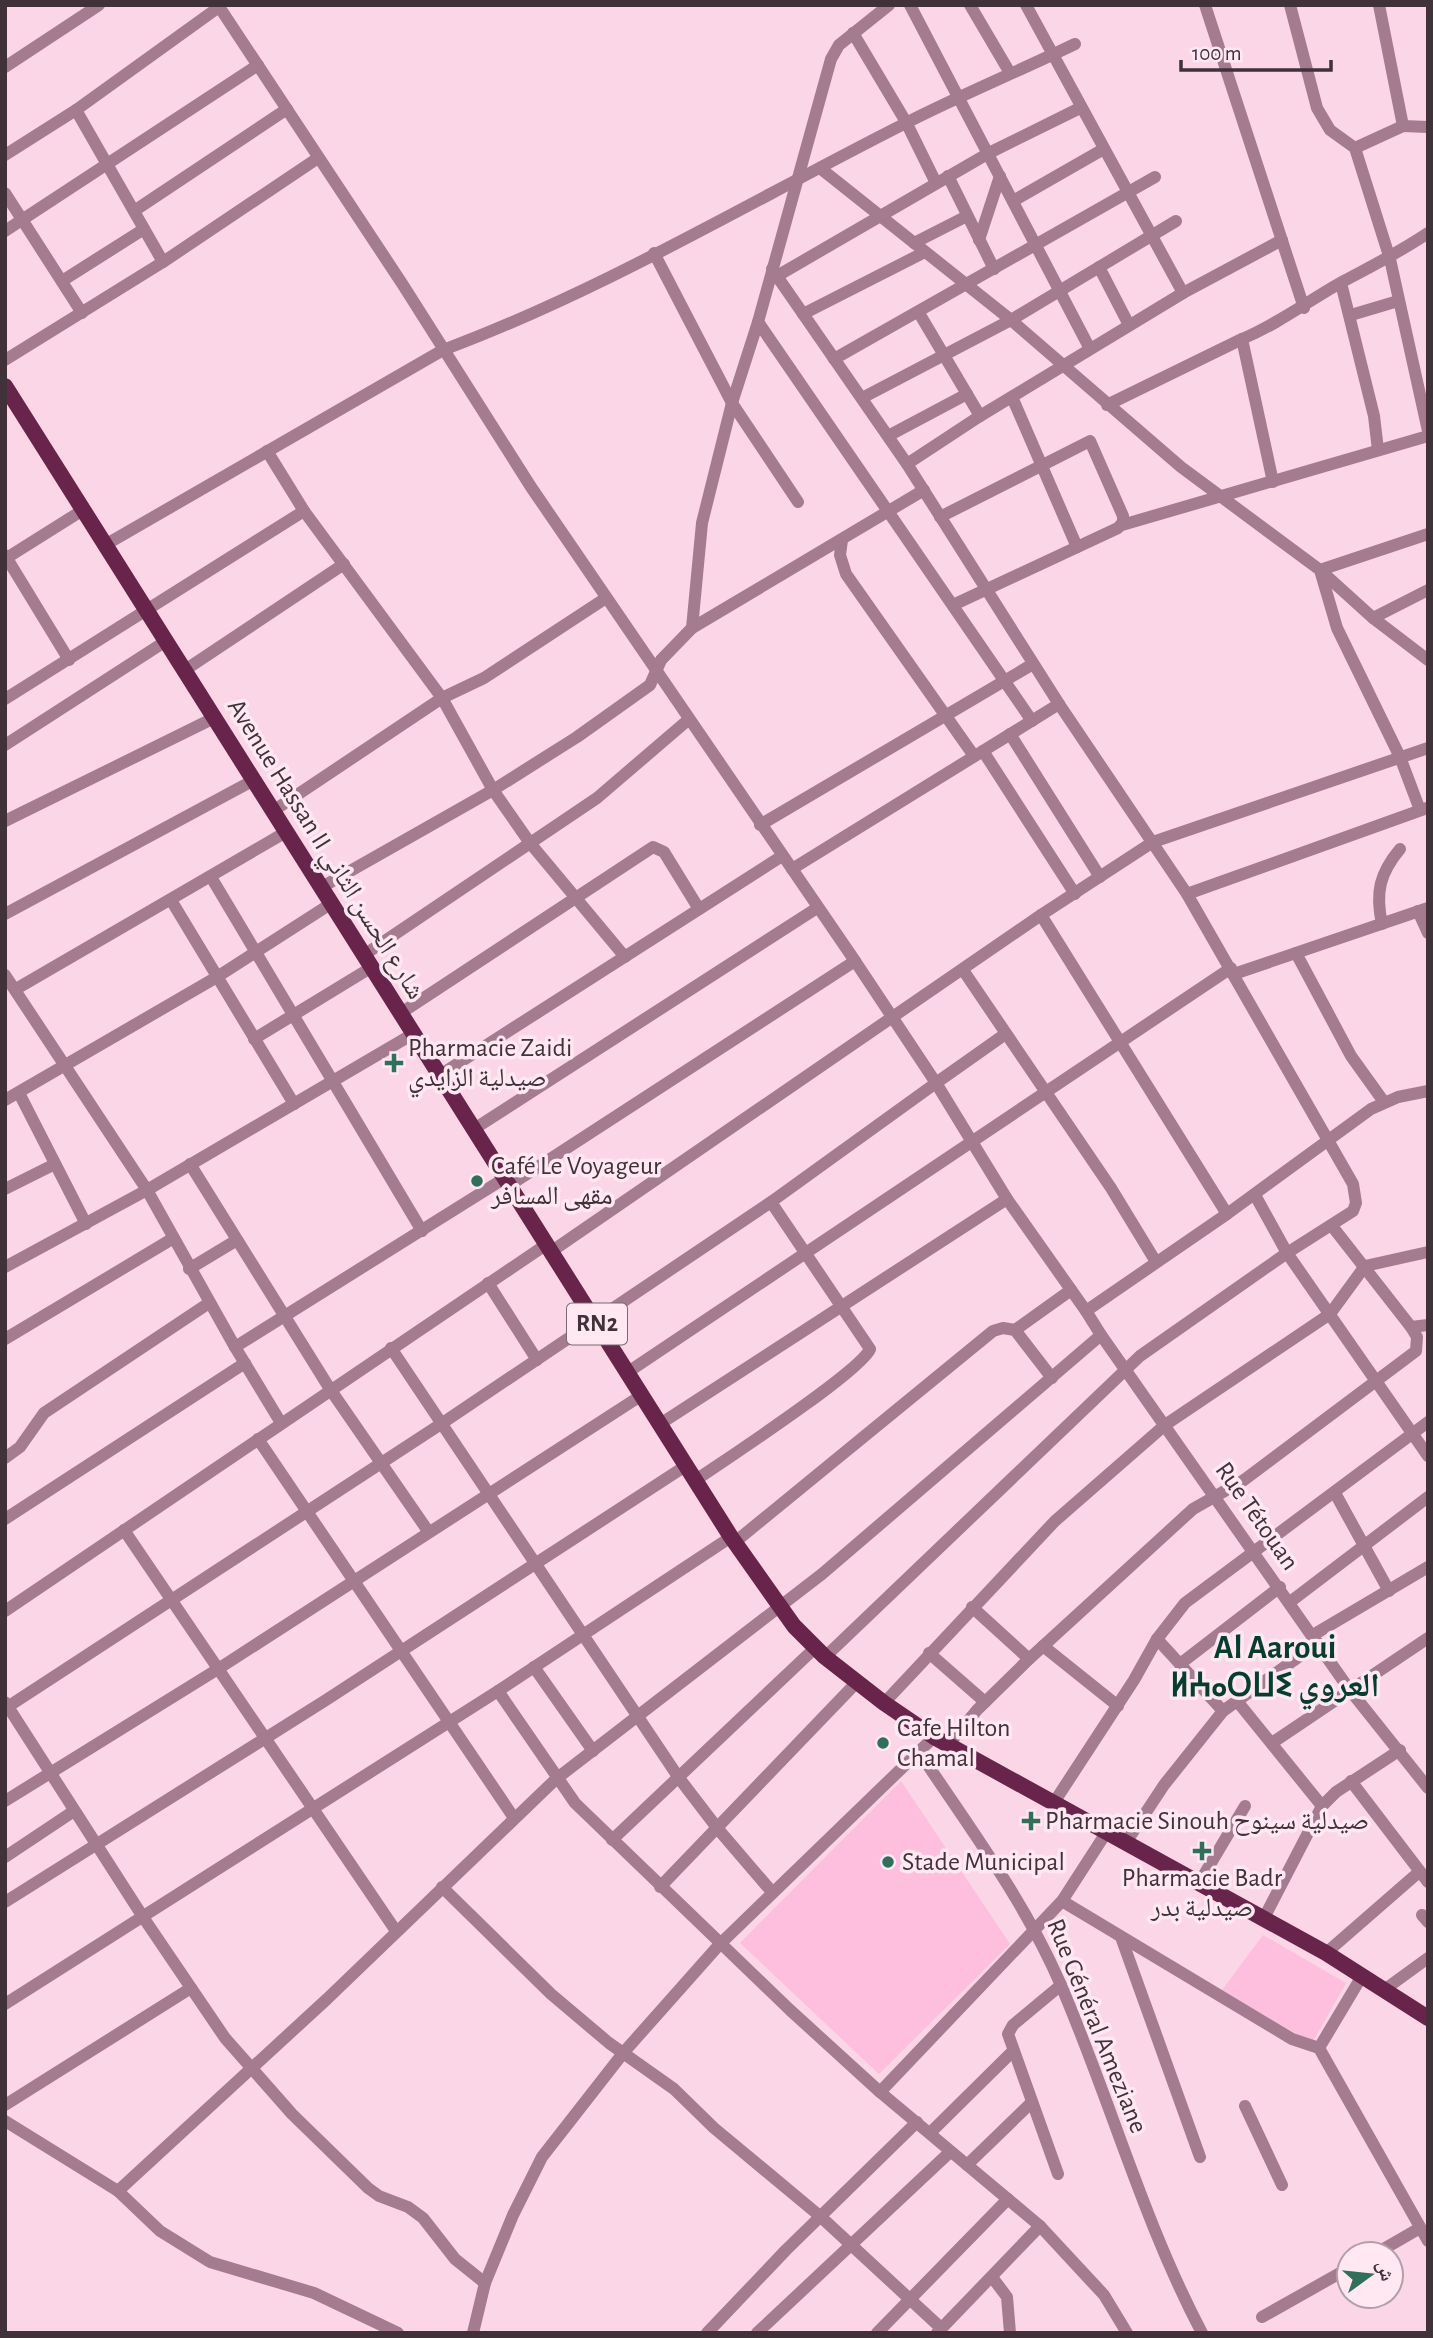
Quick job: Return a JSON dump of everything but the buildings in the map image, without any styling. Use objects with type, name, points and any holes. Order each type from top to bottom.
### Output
[{"type":"main road","name":"Avenue Hassan II شارع الحسن الثاني","points":[[5,386],[733,1540],[778,1607],[820,1653],[884,1703],[934,1737],[1326,1953],[1428,2018]]},
{"type":"street","points":[[5,66],[99,5]]},
{"type":"street","points":[[692,628],[702,523],[732,403],[775,273],[796,180],[831,58],[834,51],[853,33],[889,5]]},
{"type":"street","points":[[910,5],[1090,349]]},
{"type":"street","points":[[970,5],[1010,74]]},
{"type":"street","points":[[1026,5],[1102,150],[1183,293]]},
{"type":"street","points":[[1206,5],[1304,308]]},
{"type":"street","points":[[953,605],[1122,525],[1218,495],[1273,482],[1428,433],[1390,259],[1354,148],[1330,130],[1317,108],[1290,5]]},
{"type":"street","points":[[1379,5],[1403,126]]},
{"type":"street","points":[[5,155],[76,110],[218,6]]},
{"type":"street","name":"Rue Tétouan","points":[[218,6],[606,598],[936,1083],[1007,1199],[1125,1371],[1254,1549],[1349,1689],[1400,1750]]},
{"type":"street","points":[[853,33],[906,122],[936,183]]},
{"type":"street","points":[[106,545],[443,350],[489,333],[654,253],[906,122],[1075,44]]},
{"type":"street","points":[[5,230],[258,65]]},
{"type":"street","points":[[775,273],[989,153],[1080,108]]},
{"type":"street","points":[[134,211],[287,109]]},
{"type":"street","points":[[76,110],[163,262]]},
{"type":"street","points":[[1354,148],[1403,126],[1428,127]]},
{"type":"street","points":[[1013,201],[1102,150]]},
{"type":"street","points":[[5,360],[163,262],[318,158]]},
{"type":"street","points":[[820,168],[1011,320],[1061,367],[1218,495],[1264,526],[1320,570],[1373,618],[1423,648],[1428,660]]},
{"type":"street","points":[[948,176],[994,269]]},
{"type":"street","points":[[979,240],[1000,176]]},
{"type":"street","points":[[834,359],[1155,177]]},
{"type":"street","points":[[5,193],[82,313]]},
{"type":"street","points":[[914,243],[967,216]]},
{"type":"street","points":[[862,398],[1011,320],[1176,220]]},
{"type":"street","points":[[62,281],[144,229]]},
{"type":"street","points":[[1107,405],[1304,308],[1341,283],[1390,259],[1428,233]]},
{"type":"street","points":[[907,464],[1129,325],[1282,240]]},
{"type":"street","points":[[803,314],[925,252]]},
{"type":"street","points":[[654,253],[732,403],[798,502]]},
{"type":"street","points":[[1099,267],[1129,325]]},
{"type":"street","points":[[612,1840],[820,1653],[1125,1371],[1168,1335],[1353,1211],[1356,1193],[1233,971],[1187,894],[1059,704],[907,464],[775,273]]},
{"type":"street","points":[[1341,283],[1351,314],[1374,416],[1378,450]]},
{"type":"street","points":[[1351,314],[1398,301]]},
{"type":"street","points":[[919,313],[980,416]]},
{"type":"street","points":[[758,322],[1032,721]]},
{"type":"street","points":[[1242,339],[1273,482]]},
{"type":"street","points":[[888,436],[967,394]]},
{"type":"street","points":[[1012,397],[1077,547]]},
{"type":"street","points":[[940,517],[1090,441],[1123,516],[1122,525]]},
{"type":"street","points":[[267,451],[304,511],[442,698],[493,790],[530,843],[625,957]]},
{"type":"street","points":[[322,887],[493,790],[577,737],[650,685],[661,660],[692,628],[924,490]]},
{"type":"street","points":[[69,660],[6,557],[83,510]]},
{"type":"street","points":[[5,699],[304,511]]},
{"type":"street","points":[[1320,570],[1428,534]]},
{"type":"street","points":[[842,540],[840,555],[846,573],[948,716],[979,754],[1075,894]]},
{"type":"street","points":[[185,670],[344,564]]},
{"type":"street","points":[[1187,894],[1424,809],[1337,628],[1320,570]]},
{"type":"street","points":[[1373,618],[1428,590]]},
{"type":"street","points":[[273,811],[442,698],[484,678],[606,598]]},
{"type":"street","points":[[5,745],[166,641]]},
{"type":"street","points":[[760,825],[1033,664]]},
{"type":"street","points":[[792,869],[1059,704]]},
{"type":"street","points":[[5,821],[215,718]]},
{"type":"street","points":[[254,1039],[295,1014],[530,843],[597,798],[688,720]]},
{"type":"street","points":[[1010,734],[1100,877]]},
{"type":"street","points":[[5,1611],[488,1283],[549,1248],[892,1020],[1041,915],[1153,842],[1428,748]]},
{"type":"street","points":[[5,914],[254,780]]},
{"type":"street","points":[[16,989],[286,832]]},
{"type":"street","points":[[401,1013],[645,852],[659,848],[699,909]]},
{"type":"street","points":[[1382,923],[1379,883],[1384,869],[1400,849]]},
{"type":"street","points":[[440,1075],[782,856]]},
{"type":"street","points":[[211,877],[422,1231]]},
{"type":"street","points":[[171,900],[294,1104]]},
{"type":"street","points":[[5,1100],[217,977],[332,903]]},
{"type":"street","points":[[474,1129],[817,908]]},
{"type":"street","points":[[628,1372],[971,1142],[1233,971],[1296,953],[1423,910],[1428,933]]},
{"type":"street","points":[[1041,915],[1227,1214]]},
{"type":"street","points":[[1296,953],[1351,1056],[1384,1102]]},
{"type":"street","points":[[235,1347],[283,1315],[508,1182],[855,961]]},
{"type":"street","points":[[962,970],[1111,1188],[1156,1262]]},
{"type":"street","points":[[5,975],[147,1190],[189,1269],[281,1423]]},
{"type":"street","points":[[5,1267],[147,1190],[414,1034]]},
{"type":"street","points":[[485,2283],[455,2259],[423,2218],[408,2207],[379,2196],[368,2188],[292,2114],[250,2068],[143,1917],[7,1704],[172,1601],[537,1360],[771,1202],[1004,1035]]},
{"type":"street","points":[[1086,1311],[1384,1102],[1428,1091]]},
{"type":"street","points":[[19,1093],[86,1224]]},
{"type":"street","points":[[5,1189],[55,1164]]},
{"type":"street","points":[[190,1164],[330,1389],[428,1531]]},
{"type":"street","points":[[1255,1195],[1287,1253],[1428,1457]]},
{"type":"street","points":[[660,1424],[1007,1199]]},
{"type":"street","points":[[696,1480],[867,1356],[870,1349],[868,1342],[771,1202]]},
{"type":"street","points":[[948,1745],[985,1702],[1029,1659],[1193,1509],[1244,1480],[1416,1351],[1417,1337],[1411,1327],[1332,1226]]},
{"type":"street","points":[[5,1339],[172,1239]]},
{"type":"street","points":[[189,1269],[237,1240]]},
{"type":"street","points":[[884,1703],[1055,1521],[1165,1425],[1330,1314],[1365,1266],[1428,1252]]},
{"type":"street","points":[[488,1283],[537,1360]]},
{"type":"street","points":[[1015,1330],[1071,1290]]},
{"type":"street","points":[[5,1458],[20,1447],[44,1413],[209,1303]]},
{"type":"street","points":[[1411,1327],[1428,1325]]},
{"type":"street","points":[[5,2004],[498,1691],[581,1634],[733,1540],[966,1350],[993,1331],[1003,1328],[1015,1330],[1052,1378]]},
{"type":"street","points":[[118,2190],[556,1779],[778,1607],[939,1476],[1101,1335]]},
{"type":"street","points":[[391,1348],[679,1778],[772,1892]]},
{"type":"street","points":[[5,1519],[246,1363]]},
{"type":"street","points":[[5,1801],[218,1669],[642,1395]]},
{"type":"street","points":[[1053,1804],[1118,1706],[1157,1639],[1185,1603],[1428,1422]]},
{"type":"street","points":[[258,1439],[514,1818]]},
{"type":"street","points":[[5,1902],[265,1739],[687,1465]]},
{"type":"street","points":[[1335,1493],[1389,1591]]},
{"type":"street","points":[[1290,1602],[1428,1497]]},
{"type":"street","points":[[124,1530],[396,1931]]},
{"type":"street","points":[[1125,1844],[1164,1785],[1223,1711],[1316,1639],[1428,1567]]},
{"type":"street","points":[[1180,1664],[1280,1587]]},
{"type":"street","points":[[972,1607],[1029,1659]]},
{"type":"street","points":[[1272,1743],[1428,1637]]},
{"type":"street","points":[[1157,1639],[1223,1711]]},
{"type":"street","points":[[1043,1646],[1118,1706]]},
{"type":"street","points":[[929,1653],[985,1702]]},
{"type":"street","points":[[534,1667],[593,1751]]},
{"type":"street","points":[[660,1887],[857,1682]]},
{"type":"street","points":[[498,1691],[556,1779],[612,1840],[719,1945],[880,2092],[1040,2226],[1104,2295],[1127,2333]]},
{"type":"street","points":[[1237,1700],[1322,1806]]},
{"type":"street","points":[[473,2333],[485,2283],[513,2215],[542,2157],[624,2052],[719,1945],[934,1737]]},
{"type":"street","points":[[1264,1918],[1322,1806],[1351,1781],[1400,1750],[1428,1788]]},
{"type":"street","name":"Rue Général Ameziane","points":[[919,1752],[1034,1928],[1061,1984],[1163,2254],[1202,2333]]},
{"type":"street","points":[[1326,1953],[1424,1877],[1351,1781]]},
{"type":"street","points":[[1199,1883],[1245,1806]]},
{"type":"street","points":[[5,1857],[74,1811]]},
{"type":"street","points":[[880,2092],[1062,1901],[1107,1833]]},
{"type":"street","points":[[442,1887],[551,1994],[674,2089],[714,2128],[851,2244],[939,2331],[1040,2226]]},
{"type":"street","points":[[1062,1901],[1292,2039],[1319,2048],[1428,2241]]},
{"type":"street","points":[[1121,1937],[1200,2157]]},
{"type":"street","points":[[1384,1990],[1428,1958]]},
{"type":"street","points":[[1319,2048],[1362,1976]]},
{"type":"street","points":[[1058,2174],[1013,2051],[1010,2029],[1061,1984]]},
{"type":"street","points":[[5,2105],[191,1987]]},
{"type":"street","points":[[930,2133],[1013,2051]]},
{"type":"street","points":[[967,2165],[1032,2102]]},
{"type":"street","points":[[1245,2106],[1282,2185]]},
{"type":"street","points":[[5,2120],[118,2190],[160,2231],[210,2262],[314,2293],[397,2333]]},
{"type":"street","points":[[707,2333],[917,2122]]},
{"type":"street","points":[[757,2333],[950,2152]]},
{"type":"street","points":[[877,2333],[1008,2199]]},
{"type":"street","points":[[1399,2240],[1420,2228]]},
{"type":"street","points":[[992,2277],[1007,2297],[1010,2333]]},
{"type":"street","points":[[1262,2317],[1335,2277]]},
{"type":"shaded area","name":"Stade Municipal","points":[[901,1781],[1010,1944],[879,2074],[740,1943]]},
{"type":"shaded area","points":[[1263,1935],[1346,1983],[1312,2043],[1222,1990]]},
{"type":"place","name":"Pharmacie Zaidi صيدلية الزايدي","points":[[394,1063]]},
{"type":"place","name":"Café Le Voyageur مقهى المسافر","points":[[477,1181]]},
{"type":"place","name":"Cafe Hilton Chamal","points":[[883,1743]]},
{"type":"place","name":"Pharmacie Sinouh صيدلية سينوح","points":[[1031,1821]]},
{"type":"place","name":"Pharmacie Badr صيدلية بدر","points":[[1202,1851]]},
{"type":"place","name":"Stade Municipal","points":[[888,1862]]},
{"type":"district","name":"Al Aaroui ⵍⵄⴰⵔⵡⵉ العروي","points":[[1275,1667]]}]
